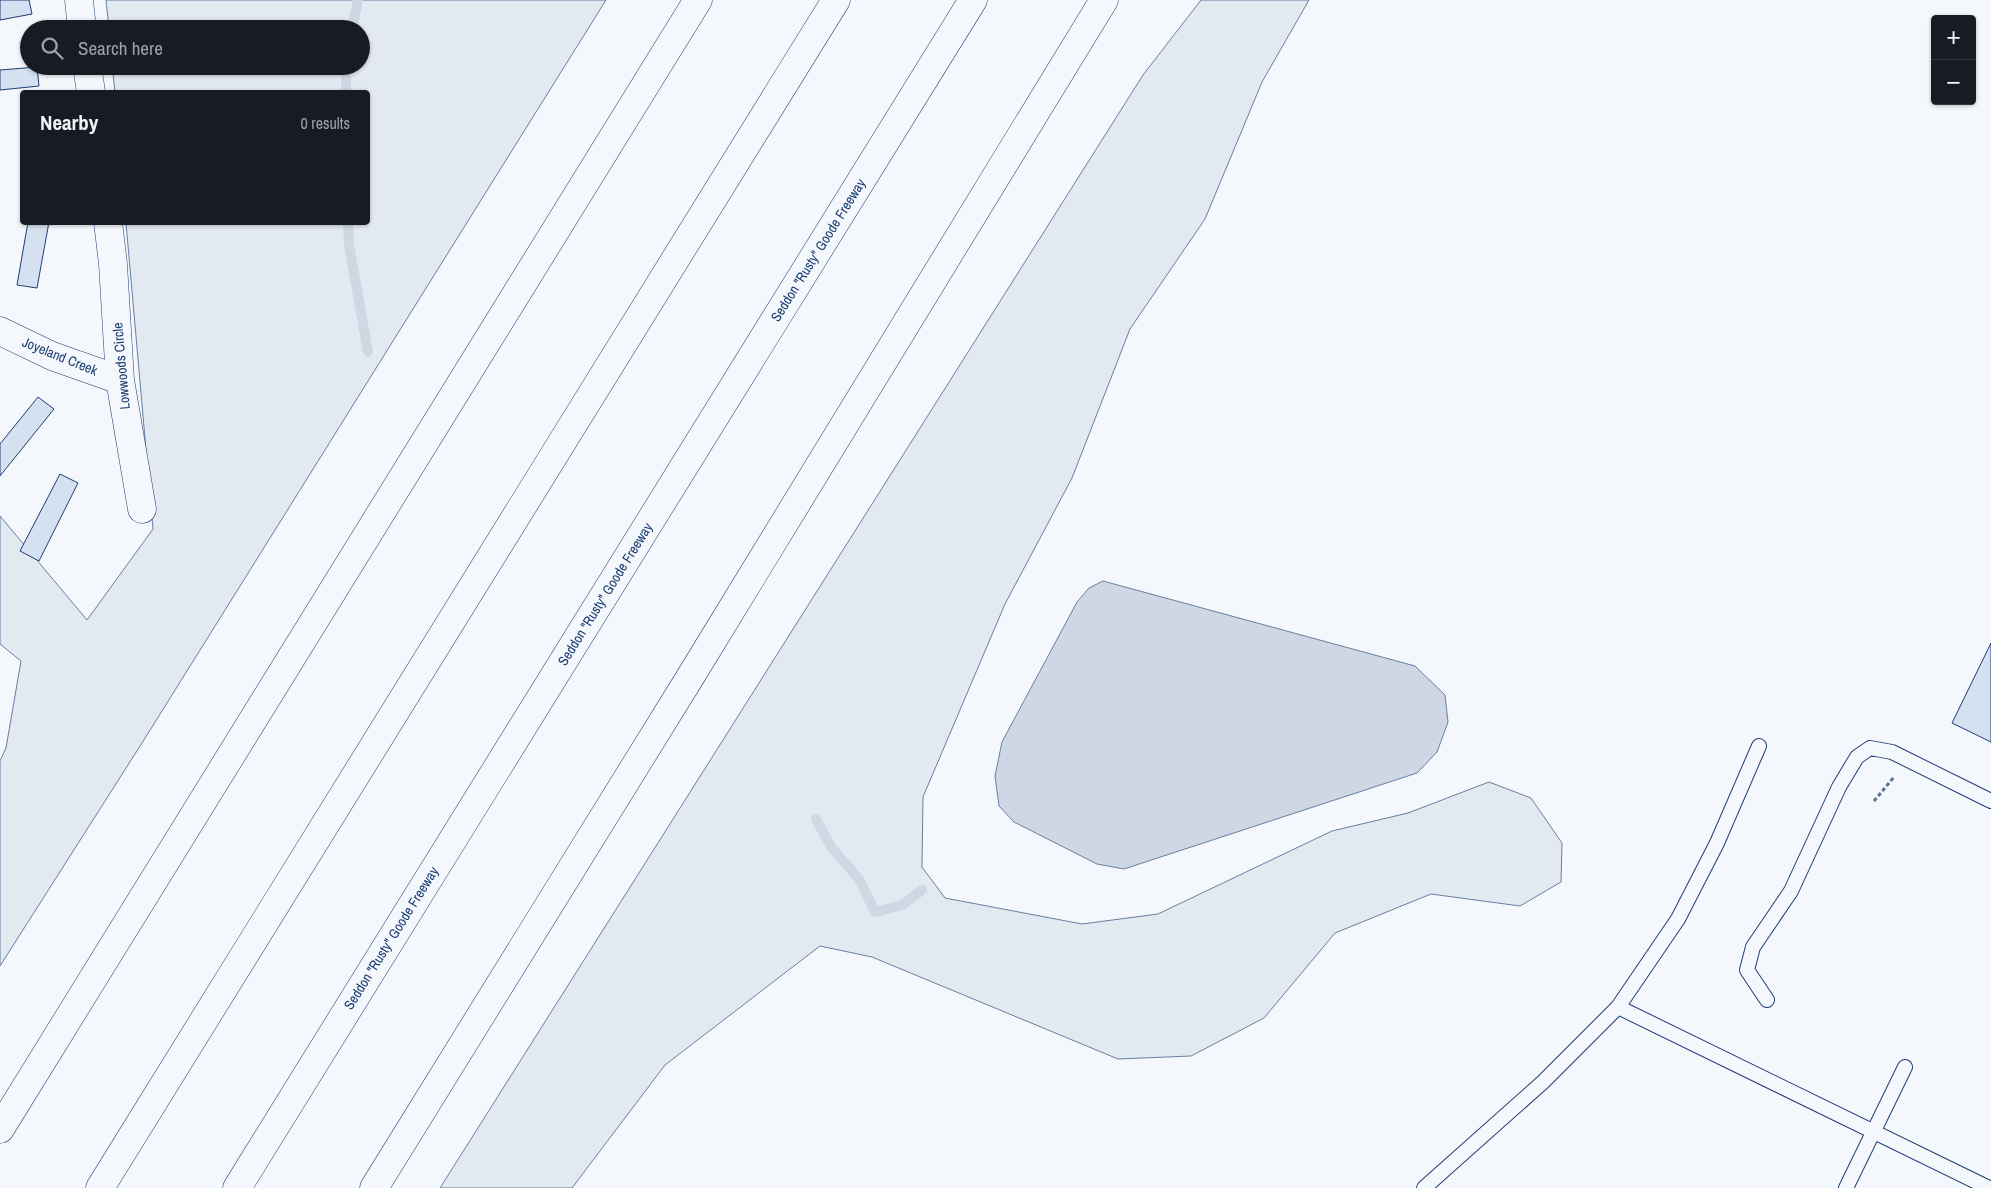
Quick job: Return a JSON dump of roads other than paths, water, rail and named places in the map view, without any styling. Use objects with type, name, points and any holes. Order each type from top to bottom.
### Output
[{"type":"main road","points":[[79,0],[81,20]]},
{"type":"main road","points":[[0,1129],[698,0]]},
{"type":"main road","points":[[100,1188],[836,0]]},
{"type":"main road","name":"Seddon \"Rusty\" Goode Freeway","points":[[236,1188],[973,0]]},
{"type":"main road","points":[[374,1188],[695,671],[1104,0]]},
{"type":"main road","points":[[88,75],[91,90]]},
{"type":"main road","name":"Lowwoods Circle","points":[[108,225],[113,264],[120,380],[142,509]]},
{"type":"main road","name":"Joyeland Creek","points":[[0,331],[52,356],[120,380]]},
{"type":"lane","points":[[1424,1188],[1543,1082],[1618,1008],[1678,919],[1717,843],[1759,746]]},
{"type":"lane","points":[[1767,1000],[1747,970],[1753,947],[1791,891],[1839,787],[1857,757],[1870,748],[1892,752],[1991,801]]},
{"type":"lane","points":[[1618,1008],[1989,1188]]},
{"type":"lane","points":[[1846,1188],[1905,1067]]},
{"type":"waterway","points":[[354,20],[358,0]]},
{"type":"waterway","points":[[346,75],[346,90]]},
{"type":"waterway","points":[[348,225],[349,245],[368,352]]},
{"type":"waterway","points":[[816,819],[831,847],[859,879],[875,912],[902,905],[922,890]]}]
